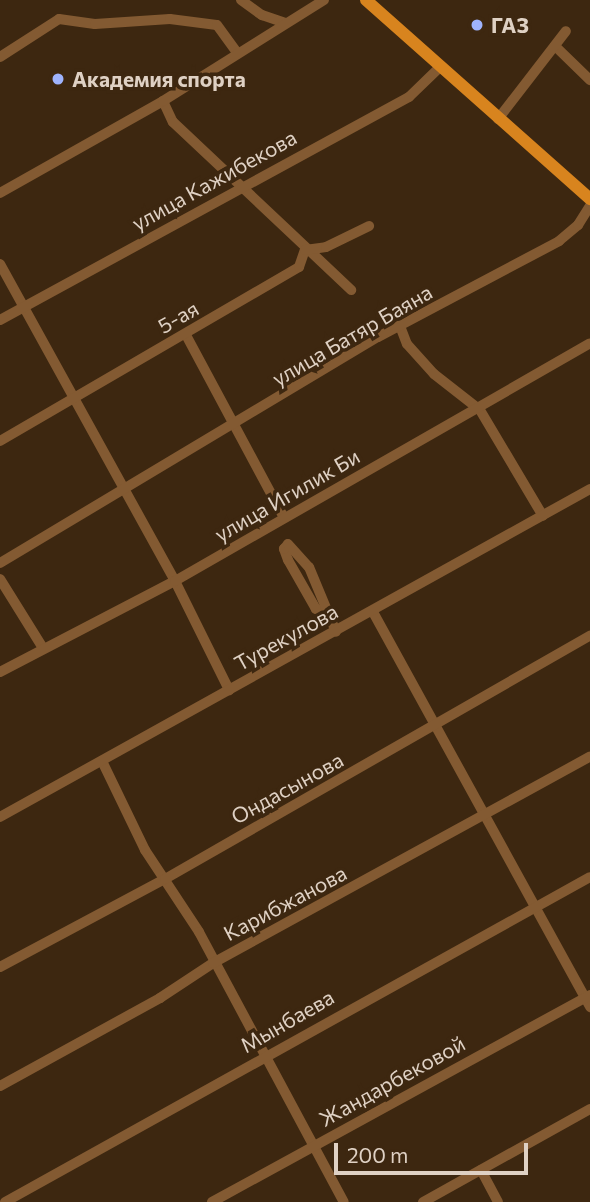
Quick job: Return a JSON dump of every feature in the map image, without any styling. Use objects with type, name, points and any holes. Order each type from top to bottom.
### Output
[{"type":"main road","points":[[366,0],[590,200]]},
{"type":"street","points":[[241,0],[262,15],[285,23]]},
{"type":"street","points":[[0,193],[163,101],[324,0]]},
{"type":"street","points":[[0,57],[59,19],[114,24],[170,19],[217,25],[237,53]]},
{"type":"street","points":[[498,119],[566,31]]},
{"type":"street","points":[[555,46],[590,80]]},
{"type":"street","name":"улица Кажибекова","points":[[0,320],[409,97],[440,67]]},
{"type":"street","points":[[163,101],[173,122],[239,188],[351,290]]},
{"type":"street","name":"улица Батяр Баяна","points":[[0,563],[400,326],[559,241],[578,225],[590,206]]},
{"type":"street","points":[[305,250],[326,247],[369,226]]},
{"type":"street","name":"5-ая","points":[[0,441],[76,400],[299,268],[305,250]]},
{"type":"street","points":[[0,264],[175,581],[229,690]]},
{"type":"street","points":[[400,326],[408,344],[434,374],[480,410],[544,516]]},
{"type":"street","points":[[186,335],[283,516]]},
{"type":"street","name":"улица Игилик Би","points":[[0,672],[175,581],[283,516],[480,410],[590,343]]},
{"type":"street","name":"Турекулова","points":[[0,817],[590,489]]},
{"type":"street","points":[[327,613],[316,609],[288,560],[284,549],[288,544],[309,567],[336,632]]},
{"type":"street","points":[[0,579],[43,648]]},
{"type":"street","points":[[373,612],[588,1000]]},
{"type":"street","name":"Ондасынова","points":[[0,967],[165,879],[436,727],[590,636]]},
{"type":"street","name":"Карибжанова","points":[[0,1086],[160,999],[214,963],[590,757]]},
{"type":"street","points":[[102,761],[145,850],[214,963],[344,1202]]},
{"type":"street","name":"Мынбаева","points":[[5,1202],[590,877]]},
{"type":"street","name":"Жандарбековой","points":[[212,1202],[588,1000]]},
{"type":"street","points":[[423,1202],[590,1109]]},
{"type":"street","points":[[481,1170],[498,1202]]},
{"type":"place","name":"ГАЗ","points":[[477,25]]},
{"type":"place","name":"Академия спорта","points":[[58,79]]}]
